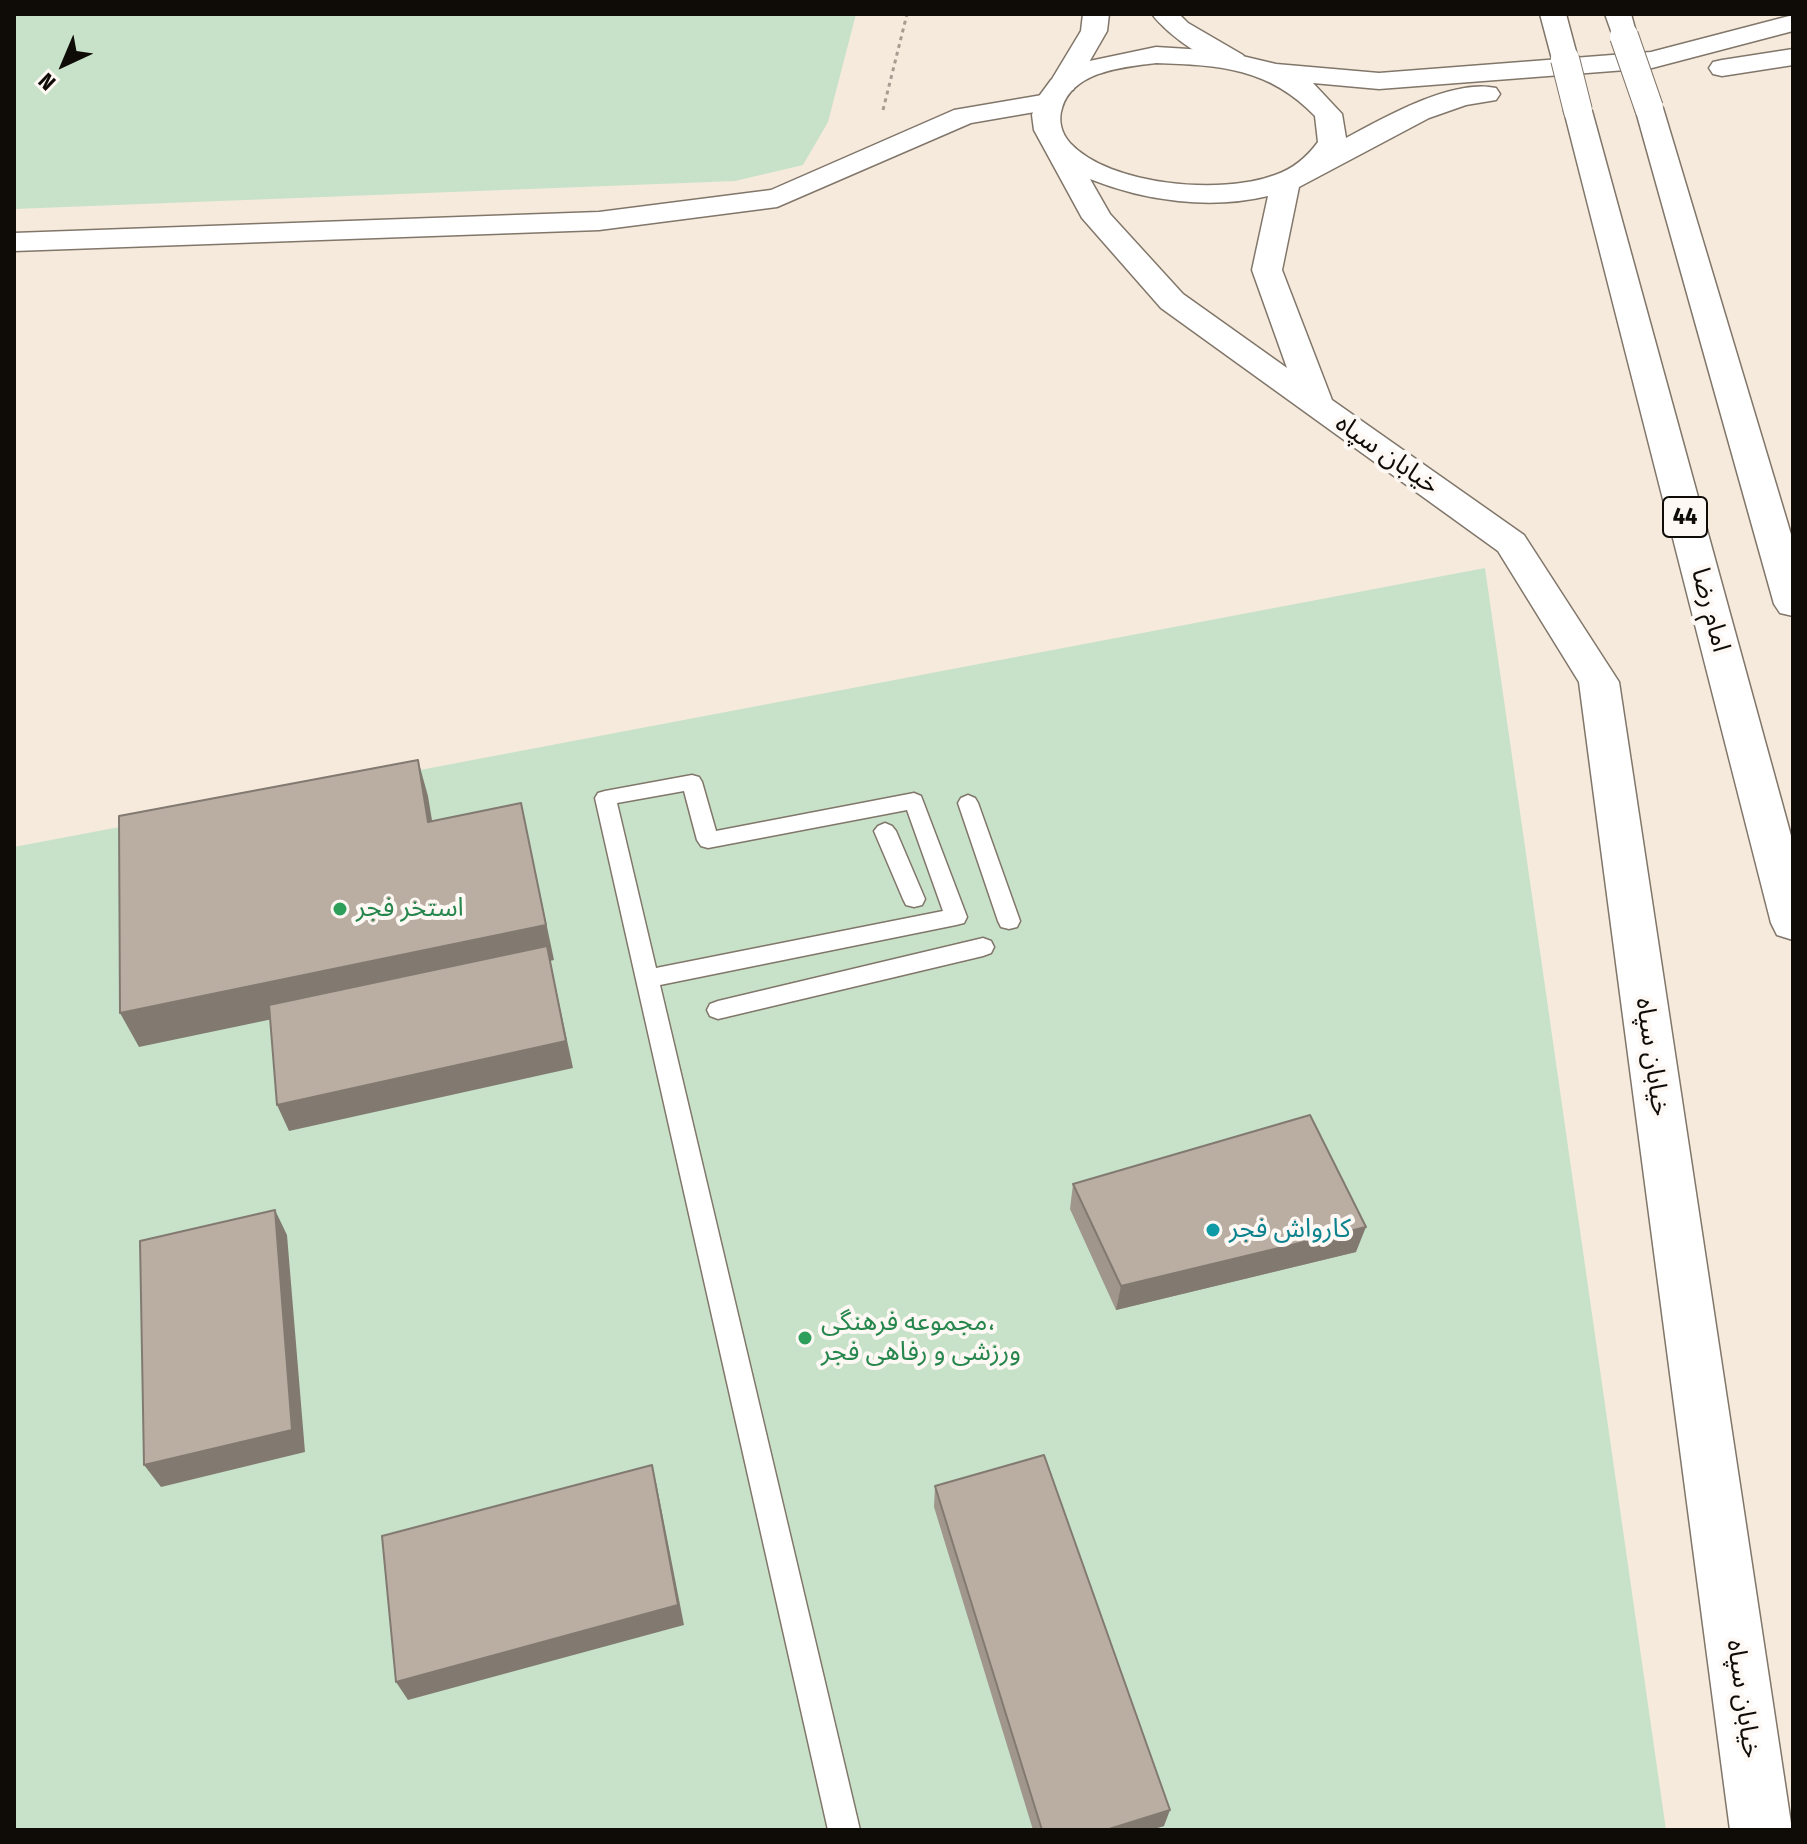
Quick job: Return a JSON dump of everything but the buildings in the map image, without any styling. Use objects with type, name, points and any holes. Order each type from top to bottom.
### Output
[{"type":"main road","points":[[1055,93],[1094,31],[1096,14]]},
{"type":"main road","points":[[1165,14],[1179,29],[1234,61]]},
{"type":"main road","name":"امام رضا","points":[[1553,14],[1793,923]]},
{"type":"main road","points":[[14,242],[599,221],[777,198],[964,116],[1055,93],[1098,67],[1156,55],[1195,56],[1234,61],[1271,71],[1379,81],[1652,60],[1793,23]]},
{"type":"main road","points":[[1621,25],[1649,108],[1793,604]]},
{"type":"main road","points":[[1060,150],[1085,168],[1109,178],[1162,192],[1235,192],[1300,174],[1398,123],[1462,96],[1670,75],[1793,57]]},
{"type":"main road","name":"خیابان سپاه","points":[[1271,71],[1308,91],[1330,116],[1332,142],[1300,174],[1267,270],[1318,406]]},
{"type":"main road","name":"خیابان سپاه","points":[[1055,93],[1045,125],[1097,218],[1172,301],[1511,543],[1599,682],[1761,1830]]},
{"type":"lane","points":[[647,979],[956,917],[914,801],[708,840],[692,782],[605,798],[844,1830]]},
{"type":"lane","points":[[968,803],[1009,921]]},
{"type":"lane","points":[[885,831],[914,899]]},
{"type":"lane","points":[[718,1010],[983,947]]},
{"type":"path","points":[[872,156],[907,14]]},
{"type":"green space","points":[[14,14],[856,14],[828,122],[803,165],[735,181],[14,209]]},
{"type":"green space","name":"مجموعه فرهنگی، ورزشی و رفاهی فجر","points":[[1485,568],[1666,1830],[14,1830],[14,847]]},
{"type":"place","name":"استخر فجر","points":[[340,909]]},
{"type":"place","name":"کارواش فجر","points":[[1213,1230]]},
{"type":"place","name":"مجموعه فرهنگی، ورزشی و رفاهی فجر","points":[[805,1338]]}]
